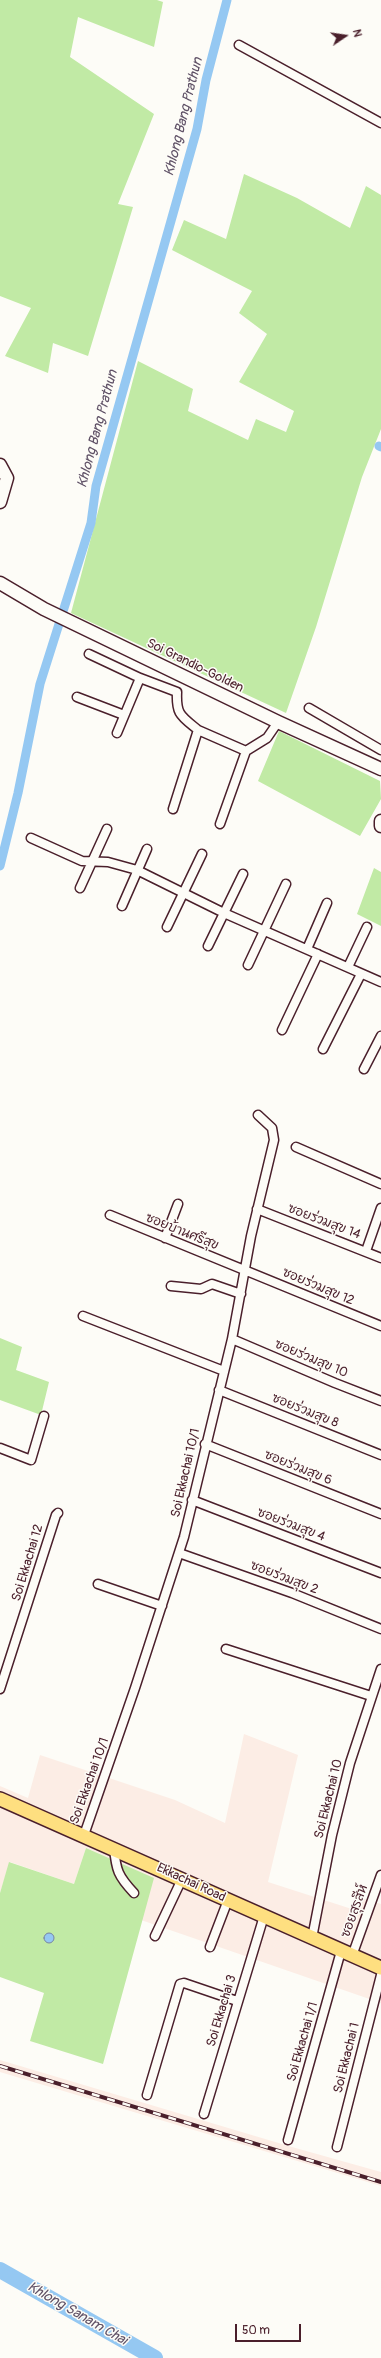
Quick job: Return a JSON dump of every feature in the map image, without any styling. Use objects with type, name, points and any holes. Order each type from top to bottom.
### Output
[{"type":"main road","name":"Ekkachai Road","points":[[0,1798],[381,1968]]},
{"type":"street","points":[[239,45],[381,123]]},
{"type":"street","points":[[0,465],[7,478],[0,502]]},
{"type":"street","name":"Soi Grandio-Golden","points":[[0,583],[44,609],[381,770]]},
{"type":"street","points":[[89,654],[140,678],[177,692],[177,708],[181,716],[198,730],[246,751]]},
{"type":"street","points":[[117,733],[140,678]]},
{"type":"street","points":[[77,697],[124,716]]},
{"type":"street","points":[[309,708],[381,750]]},
{"type":"street","points":[[220,824],[246,751],[267,738],[278,722]]},
{"type":"street","points":[[173,809],[198,730]]},
{"type":"street","points":[[381,821],[381,826]]},
{"type":"street","points":[[80,888],[107,829]]},
{"type":"street","points":[[31,838],[82,861],[91,863],[108,862],[137,870],[224,913],[381,982]]},
{"type":"street","points":[[122,906],[147,849]]},
{"type":"street","points":[[167,927],[202,854]]},
{"type":"street","points":[[208,946],[243,874]]},
{"type":"street","points":[[248,965],[286,884]]},
{"type":"street","points":[[307,949],[327,903]]},
{"type":"street","points":[[348,968],[367,927]]},
{"type":"street","points":[[282,1030],[318,954]]},
{"type":"street","points":[[323,1049],[361,974]]},
{"type":"street","points":[[364,1069],[381,1036]]},
{"type":"street","name":"Soi Ekkachai 10/1","points":[[84,1835],[179,1552],[232,1338],[257,1209],[274,1140],[272,1128],[258,1115]]},
{"type":"street","points":[[296,1147],[381,1184]]},
{"type":"street","points":[[165,1238],[178,1204]]},
{"type":"street","points":[[366,1251],[381,1208]]},
{"type":"street","name":"ซอยร่วมสุข 14","points":[[257,1209],[381,1258]]},
{"type":"street","name":"ซอยบ้านศรีสุข","points":[[110,1216],[246,1270]]},
{"type":"street","name":"ซอยร่วมสุข 12","points":[[246,1270],[381,1326]]},
{"type":"street","points":[[171,1286],[200,1289],[212,1284],[241,1294]]},
{"type":"street","points":[[83,1316],[224,1371]]},
{"type":"street","name":"ซอยร่วมสุข 10","points":[[232,1338],[335,1384],[381,1401]]},
{"type":"street","name":"ซอยร่วมสุข 8","points":[[219,1390],[381,1455]]},
{"type":"street","points":[[0,1448],[31,1460],[44,1416]]},
{"type":"street","name":"ซอยร่วมสุข 6","points":[[205,1444],[381,1514]]},
{"type":"street","name":"ซอยร่วมสุข 4","points":[[192,1500],[381,1573]]},
{"type":"street","name":"Soi Ekkachai 12","points":[[0,1689],[56,1515],[58,1513]]},
{"type":"street","name":"ซอยร่วมสุข 2","points":[[179,1552],[292,1593],[381,1629]]},
{"type":"street","points":[[98,1584],[162,1606]]},
{"type":"street","points":[[226,1649],[371,1696]]},
{"type":"street","name":"Soi Ekkachai 10","points":[[312,1938],[332,1835],[350,1763],[381,1669]]},
{"type":"street","points":[[114,1848],[115,1868],[121,1879],[134,1893]]},
{"type":"street","name":"ซอยสุรสีห์","points":[[347,1953],[381,1875]]},
{"type":"street","points":[[155,1936],[182,1879]]},
{"type":"street","points":[[210,1946],[228,1900]]},
{"type":"street","name":"Soi Ekkachai 3","points":[[204,2114],[264,1916]]},
{"type":"street","name":"Soi Ekkachai 1/1","points":[[288,2140],[347,1953]]},
{"type":"street","name":"Soi Ekkachai 1","points":[[337,2147],[381,1974]]},
{"type":"street","points":[[147,2095],[180,1984],[184,1983],[237,2001]]},
{"type":"shaded area","points":[[244,1734],[298,1755],[268,1882],[358,1911],[362,1898],[381,1904],[381,2003],[141,1920],[153,1878],[86,1848],[74,1884],[10,1862],[0,1893],[0,1786],[28,1798],[40,1755],[175,1800],[225,1823]]},
{"type":"shaded area","points":[[0,2060],[381,2172],[381,2186],[0,2072]]},
{"type":"green space","points":[[0,0],[157,0],[163,2],[154,47],[78,17],[70,57],[154,114],[118,204],[133,207],[88,356],[53,343],[48,373],[5,356],[31,308],[0,296]]},
{"type":"green space","points":[[244,174],[297,198],[350,228],[366,186],[381,195],[381,429],[362,477],[316,627],[286,713],[71,613],[138,361],[193,389],[188,411],[248,440],[256,419],[286,432],[294,411],[239,382],[267,334],[239,313],[252,291],[172,250],[184,220],[226,239]]},
{"type":"green space","points":[[279,731],[380,781],[381,799],[360,836],[258,781]]},
{"type":"green space","points":[[374,868],[381,872],[381,926],[357,914]]},
{"type":"green space","points":[[0,1338],[22,1347],[16,1370],[49,1382],[41,1415],[0,1400]]},
{"type":"green space","points":[[86,1848],[154,1878],[103,2064],[30,2041],[44,1993],[0,1977],[0,1893],[9,1862],[74,1884]]},
{"type":"water","points":[[47,1933],[51,1933],[53,1934],[53,1942],[47,1943],[44,1940],[44,1936]]},
{"type":"waterway","name":"Khlong Bang Prathun","points":[[0,866],[18,793],[40,684],[91,523],[96,486],[197,129],[206,80],[227,0]]},
{"type":"waterway","name":"Khlong Sanam Chai","points":[[0,2270],[155,2358]]},
{"type":"railway","points":[[0,2066],[381,2182]]}]
